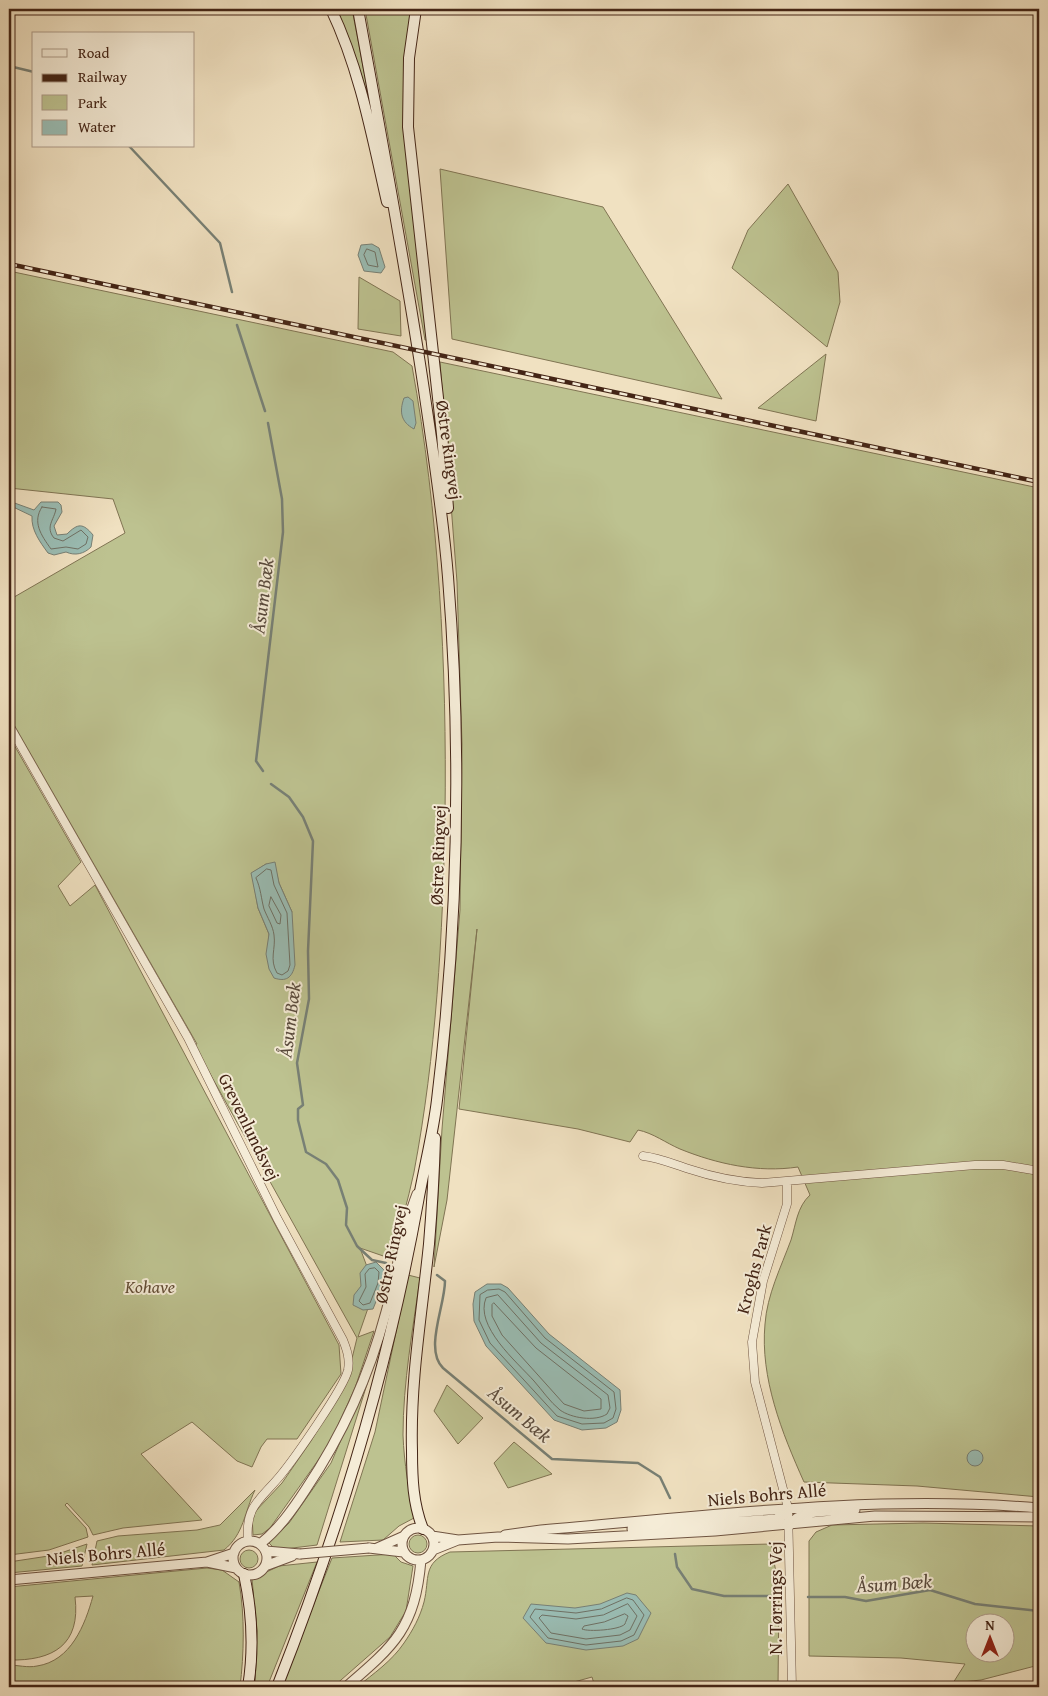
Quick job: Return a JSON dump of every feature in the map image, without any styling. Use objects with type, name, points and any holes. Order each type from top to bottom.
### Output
[{"type":"main road","points":[[331,9],[355,68],[366,107],[390,219],[406,271]]},
{"type":"main road","name":"Østre Ringvej","points":[[277,1687],[316,1587],[364,1439],[408,1259],[436,1104],[450,965],[455,857],[456,748],[448,579],[441,502],[406,271],[358,9]]},
{"type":"main road","points":[[416,9],[409,58],[408,127],[442,434],[448,511],[448,579]]},
{"type":"main road","points":[[423,1529],[416,1512],[412,1472],[411,1418],[416,1350],[433,1196],[436,1104]]},
{"type":"main road","points":[[240,1571],[248,1593],[251,1635],[248,1687]]},
{"type":"street","name":"Grevenlundsvej","points":[[9,725],[188,1038],[277,1218],[343,1340],[348,1355],[345,1380],[280,1476],[257,1499],[252,1508],[247,1531],[248,1541]]},
{"type":"street","points":[[643,1156],[660,1158],[688,1169],[735,1182],[787,1183],[975,1165],[1003,1165],[1039,1171]]},
{"type":"street","points":[[263,1548],[326,1459],[352,1410],[372,1359],[411,1207],[422,1180]]},
{"type":"street","name":"Kroghs Park","points":[[787,1183],[787,1204],[763,1281],[752,1342],[755,1382],[788,1508]]},
{"type":"street","name":"Niels Bohrs Allé","points":[[432,1536],[458,1540],[498,1537],[541,1530],[788,1508],[878,1503],[975,1504],[1039,1508]]},
{"type":"street","points":[[790,1525],[795,1518],[805,1514],[899,1508],[964,1508],[975,1504]]},
{"type":"street","points":[[540,1540],[566,1535],[776,1519],[786,1514],[788,1508]]},
{"type":"street","name":"N. Tørrings Vej","points":[[788,1508],[790,1525],[792,1687]]},
{"type":"street","name":"Niels Bohrs Allé","points":[[498,1537],[540,1540],[790,1525],[875,1516],[1039,1517]]},
{"type":"street","points":[[372,1548],[404,1536],[412,1529],[423,1529],[432,1536],[433,1550],[427,1558],[421,1560],[410,1559],[403,1552],[401,1544],[404,1536]]},
{"type":"street","name":"Niels Bohrs Allé","points":[[433,1550],[458,1540]]},
{"type":"street","points":[[298,1554],[265,1566],[256,1574],[240,1571],[233,1561],[234,1553],[239,1545],[248,1541],[263,1548],[298,1554],[372,1548],[403,1552]]},
{"type":"street","points":[[263,1548],[267,1560],[265,1566]]},
{"type":"street","name":"Niels Bohrs Allé","points":[[9,1580],[207,1562],[234,1553]]},
{"type":"street","points":[[346,1687],[382,1656],[400,1635],[411,1616],[418,1588],[421,1560]]},
{"type":"street","name":"Niels Bohrs Allé","points":[[207,1562],[240,1571]]},
{"type":"green space","points":[[335,9],[352,9],[370,103],[354,56]]},
{"type":"green space","points":[[365,9],[412,9],[405,85],[428,340],[425,340]]},
{"type":"green space","points":[[440,169],[603,207],[722,399],[452,339]]},
{"type":"green space","points":[[788,184],[838,272],[840,302],[827,347],[732,268],[748,230]]},
{"type":"green space","points":[[9,271],[393,352],[412,366],[429,478],[443,647],[445,816],[442,905],[437,995],[428,1084],[414,1172],[392,1259],[360,1248],[375,1288],[358,1337],[374,1331],[355,1388],[329,1445],[270,1528],[262,1534],[253,1535],[252,1515],[282,1483],[311,1441],[346,1383],[357,1338],[194,1045],[197,1044],[9,716],[9,600],[125,533],[113,499],[9,488]],"holes":[[[266,864],[275,867],[279,883],[292,912],[269,942],[269,934],[258,908],[252,873]]]},
{"type":"green space","points":[[359,277],[400,301],[401,336],[358,329]]},
{"type":"green space","points":[[826,354],[816,421],[758,408]]},
{"type":"green space","points":[[440,362],[1039,488],[1039,1497],[917,1486],[804,1482],[774,1405],[769,1385],[764,1344],[766,1313],[771,1292],[802,1205],[810,1195],[798,1167],[768,1169],[723,1163],[680,1149],[644,1131],[638,1130],[630,1142],[578,1129],[459,1109],[477,929],[447,1200],[434,1267],[442,1129],[460,910],[462,744],[457,582]]},
{"type":"green space","name":"Kohave","points":[[9,736],[81,862],[58,886],[70,906],[95,885],[339,1345],[341,1374],[297,1439],[267,1439],[261,1447],[252,1467],[237,1461],[192,1422],[141,1454],[202,1520],[123,1528],[93,1535],[89,1527],[67,1503],[65,1505],[86,1528],[88,1537],[49,1550],[9,1555]]},
{"type":"green space","points":[[408,1275],[420,1278],[403,1415],[404,1456],[414,1518],[399,1526],[383,1540],[340,1542],[375,1432]]},
{"type":"green space","points":[[372,1368],[317,1545],[276,1550],[269,1543],[289,1523],[331,1463]]},
{"type":"green space","points":[[447,1385],[483,1418],[458,1444],[434,1411]]},
{"type":"green space","points":[[514,1442],[552,1474],[508,1488],[494,1463]]},
{"type":"green space","points":[[255,1490],[240,1530],[231,1544],[224,1550],[92,1565],[97,1541],[118,1536],[197,1530],[220,1525]]},
{"type":"green space","points":[[923,1523],[1039,1526],[1039,1665],[981,1680],[953,1683],[965,1664],[901,1658],[809,1656],[809,1541],[816,1532],[832,1525]]},
{"type":"green space","points":[[418,1535],[424,1538],[427,1544],[424,1550],[418,1553],[412,1550],[409,1544],[412,1538]]},
{"type":"green space","points":[[87,1544],[82,1566],[9,1573],[9,1562],[55,1555]]},
{"type":"green space","points":[[771,1544],[779,1590],[778,1687],[595,1687],[592,1677],[556,1687],[357,1687],[388,1661],[404,1643],[416,1623],[422,1608],[431,1566],[441,1556],[450,1552]]},
{"type":"green space","points":[[249,1550],[255,1553],[258,1559],[255,1565],[249,1568],[243,1565],[240,1559],[243,1553]]},
{"type":"green space","points":[[393,1554],[401,1562],[413,1566],[406,1611],[390,1637],[333,1687],[281,1687],[332,1558]]},
{"type":"green space","points":[[317,1562],[267,1687],[255,1687],[257,1631],[252,1579],[279,1566]]},
{"type":"green space","points":[[207,1568],[222,1570],[239,1582],[243,1635],[240,1687],[9,1687],[9,1665],[26,1667],[49,1663],[68,1649],[81,1630],[93,1596],[75,1597],[76,1614],[73,1627],[61,1647],[39,1657],[25,1660],[9,1660],[9,1587]]},
{"type":"water","points":[[372,244],[379,248],[385,267],[381,273],[364,271],[358,255],[361,245]]},
{"type":"water","points":[[408,397],[413,401],[416,423],[414,429],[406,423],[402,416],[402,403],[404,398]]},
{"type":"water","points":[[9,501],[34,510],[41,502],[58,502],[61,505],[62,512],[54,526],[57,535],[67,534],[77,526],[86,528],[93,535],[91,547],[79,554],[66,552],[54,555],[48,553],[35,531],[32,516],[9,505]]},
{"type":"water","points":[[275,862],[279,883],[292,912],[295,965],[290,976],[285,979],[274,978],[269,969],[266,954],[269,934],[258,908],[251,873],[266,864]]},
{"type":"water","points":[[376,1262],[384,1270],[383,1284],[373,1309],[363,1310],[353,1305],[354,1295],[361,1286],[360,1273],[366,1265]]},
{"type":"water","points":[[487,1284],[501,1284],[508,1288],[549,1334],[620,1390],[621,1410],[617,1422],[606,1428],[582,1430],[554,1420],[486,1346],[474,1321],[473,1304],[475,1292]]},
{"type":"water","points":[[975,1450],[983,1458],[975,1466],[967,1458]]},
{"type":"water","points":[[627,1593],[636,1595],[651,1613],[638,1639],[623,1646],[586,1650],[546,1643],[523,1618],[531,1604],[575,1608],[600,1604]]},
{"type":"waterway","name":"Åsum Bæk","points":[[9,66],[32,72]]},
{"type":"waterway","name":"Åsum Bæk","points":[[131,148],[220,243],[232,292]]},
{"type":"waterway","name":"Åsum Bæk","points":[[237,325],[265,411]]},
{"type":"waterway","name":"Åsum Bæk","points":[[263,771],[256,761],[283,532],[282,499],[268,423]]},
{"type":"waterway","name":"Åsum Bæk","points":[[271,784],[289,797],[303,817],[313,841],[308,951],[309,999],[297,1063],[303,1105],[298,1109],[298,1120],[306,1152],[326,1164],[338,1180],[347,1208],[346,1225],[357,1246],[372,1260],[386,1263]]},
{"type":"waterway","name":"Åsum Bæk","points":[[437,1275],[445,1281],[435,1339],[435,1350],[443,1368],[552,1459],[638,1463],[660,1477],[670,1498]]},
{"type":"waterway","name":"Åsum Bæk","points":[[675,1554],[677,1567],[692,1589],[724,1596],[773,1596]]},
{"type":"waterway","name":"Åsum Bæk","points":[[808,1597],[845,1597],[866,1601],[930,1590],[975,1604],[1039,1611]]},
{"type":"railway","points":[[9,264],[1039,482]]}]
